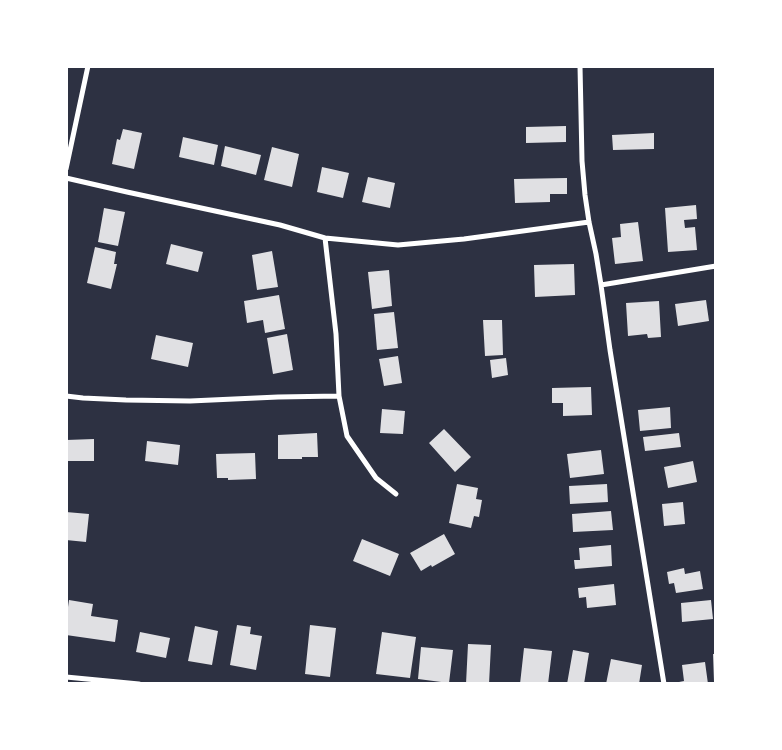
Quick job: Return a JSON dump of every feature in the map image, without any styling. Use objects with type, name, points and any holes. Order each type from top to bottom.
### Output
[{"type":"street","points":[[66,169],[88,66]]},
{"type":"street","points":[[580,66],[582,161],[585,195],[664,684]]},
{"type":"street","points":[[66,178],[280,225],[325,238],[398,246],[589,222]]},
{"type":"street","points":[[325,238],[336,334],[339,396],[347,436],[376,478],[396,494]]},
{"type":"street","points":[[601,285],[716,266]]},
{"type":"street","points":[[66,396],[126,400],[190,401],[278,396],[339,396]]},
{"type":"street","points":[[66,677],[139,684]]},
{"type":"building","points":[[566,126],[566,142],[526,143],[526,127]]},
{"type":"building","points":[[123,129],[142,133],[134,169],[112,164],[117,139],[120,140]]},
{"type":"building","points":[[654,133],[654,149],[613,150],[612,135]]},
{"type":"building","points":[[183,137],[218,145],[214,165],[179,157]]},
{"type":"building","points":[[225,146],[261,155],[256,175],[221,166]]},
{"type":"building","points":[[272,147],[299,154],[292,187],[264,180]]},
{"type":"building","points":[[322,167],[349,173],[343,198],[317,192]]},
{"type":"building","points":[[368,177],[395,183],[390,208],[362,202]]},
{"type":"building","points":[[567,178],[567,194],[550,194],[550,202],[515,203],[514,179]]},
{"type":"building","points":[[696,205],[697,219],[684,220],[685,228],[695,227],[697,250],[668,252],[665,208]]},
{"type":"building","points":[[104,208],[125,212],[118,246],[98,242]]},
{"type":"building","points":[[638,222],[643,261],[615,264],[612,238],[621,237],[620,224]]},
{"type":"building","points":[[171,244],[203,252],[198,272],[166,264]]},
{"type":"building","points":[[95,247],[116,252],[114,264],[117,264],[111,289],[87,283]]},
{"type":"building","points":[[272,251],[278,287],[257,290],[252,255]]},
{"type":"building","points":[[574,264],[575,295],[535,297],[534,265]]},
{"type":"building","points":[[389,270],[392,306],[372,309],[368,272]]},
{"type":"building","points":[[279,295],[285,329],[265,333],[263,320],[247,323],[244,301]]},
{"type":"building","points":[[706,300],[709,321],[678,326],[675,304]]},
{"type":"building","points":[[659,301],[661,337],[648,338],[647,334],[628,336],[626,303]]},
{"type":"building","points":[[394,312],[398,348],[377,350],[374,314]]},
{"type":"building","points":[[483,320],[502,320],[503,355],[485,356]]},
{"type":"building","points":[[287,334],[293,370],[273,374],[267,338]]},
{"type":"building","points":[[156,335],[193,343],[188,367],[151,359]]},
{"type":"building","points":[[398,356],[402,383],[384,386],[379,359]]},
{"type":"building","points":[[506,358],[508,375],[492,378],[490,360]]},
{"type":"building","points":[[591,387],[592,415],[563,416],[563,403],[552,403],[552,388]]},
{"type":"building","points":[[670,407],[671,428],[640,431],[638,410]]},
{"type":"building","points":[[382,409],[405,411],[403,434],[380,433]]},
{"type":"building","points":[[444,429],[471,457],[455,472],[429,443]]},
{"type":"building","points":[[317,433],[318,457],[278,459],[278,435]]},
{"type":"building","points":[[679,433],[681,447],[645,451],[643,437]]},
{"type":"building","points":[[94,439],[94,461],[66,461],[66,440]]},
{"type":"building","points":[[147,441],[180,445],[178,465],[145,461]]},
{"type":"building","points":[[601,450],[604,474],[570,478],[567,454]]},
{"type":"building","points":[[255,453],[256,479],[228,480],[228,478],[217,478],[216,454]]},
{"type":"building","points":[[693,461],[697,482],[668,488],[664,467]]},
{"type":"building","points":[[457,484],[478,488],[476,499],[482,500],[479,517],[474,516],[471,528],[449,523]]},
{"type":"building","points":[[607,484],[608,502],[570,504],[569,486]]},
{"type":"building","points":[[683,502],[685,524],[664,526],[662,504]]},
{"type":"building","points":[[611,511],[613,530],[573,532],[572,514]]},
{"type":"building","points":[[66,512],[89,514],[86,542],[66,540]]},
{"type":"building","points":[[444,534],[455,554],[421,571],[410,553]]},
{"type":"building","points":[[362,539],[399,554],[390,576],[353,561]]},
{"type":"building","points":[[611,545],[612,566],[575,569],[574,560],[580,560],[579,548]]},
{"type":"building","points":[[684,568],[685,574],[700,571],[703,589],[676,593],[674,583],[669,584],[667,572]]},
{"type":"building","points":[[614,584],[616,605],[587,608],[586,597],[579,598],[578,588]]},
{"type":"building","points":[[69,600],[93,604],[91,616],[118,620],[115,642],[66,635]]},
{"type":"building","points":[[711,600],[713,619],[682,622],[681,603]]},
{"type":"building","points":[[237,625],[251,627],[250,634],[262,636],[256,670],[230,665]]},
{"type":"building","points":[[310,625],[336,628],[330,677],[305,674]]},
{"type":"building","points":[[195,626],[218,631],[212,665],[188,661]]},
{"type":"building","points":[[140,632],[170,638],[166,658],[136,652]]},
{"type":"building","points":[[382,632],[416,637],[410,678],[376,674]]},
{"type":"building","points":[[468,644],[491,645],[489,684],[466,684]]},
{"type":"building","points":[[421,647],[453,650],[449,683],[418,679]]},
{"type":"building","points":[[524,648],[552,651],[548,684],[520,684]]},
{"type":"building","points":[[573,650],[589,653],[584,684],[567,684]]},
{"type":"building","points":[[713,654],[716,654],[716,682],[714,682]]},
{"type":"building","points":[[611,659],[642,665],[639,684],[606,684]]},
{"type":"building","points":[[705,662],[708,684],[680,684],[679,682],[684,681],[682,665]]}]
